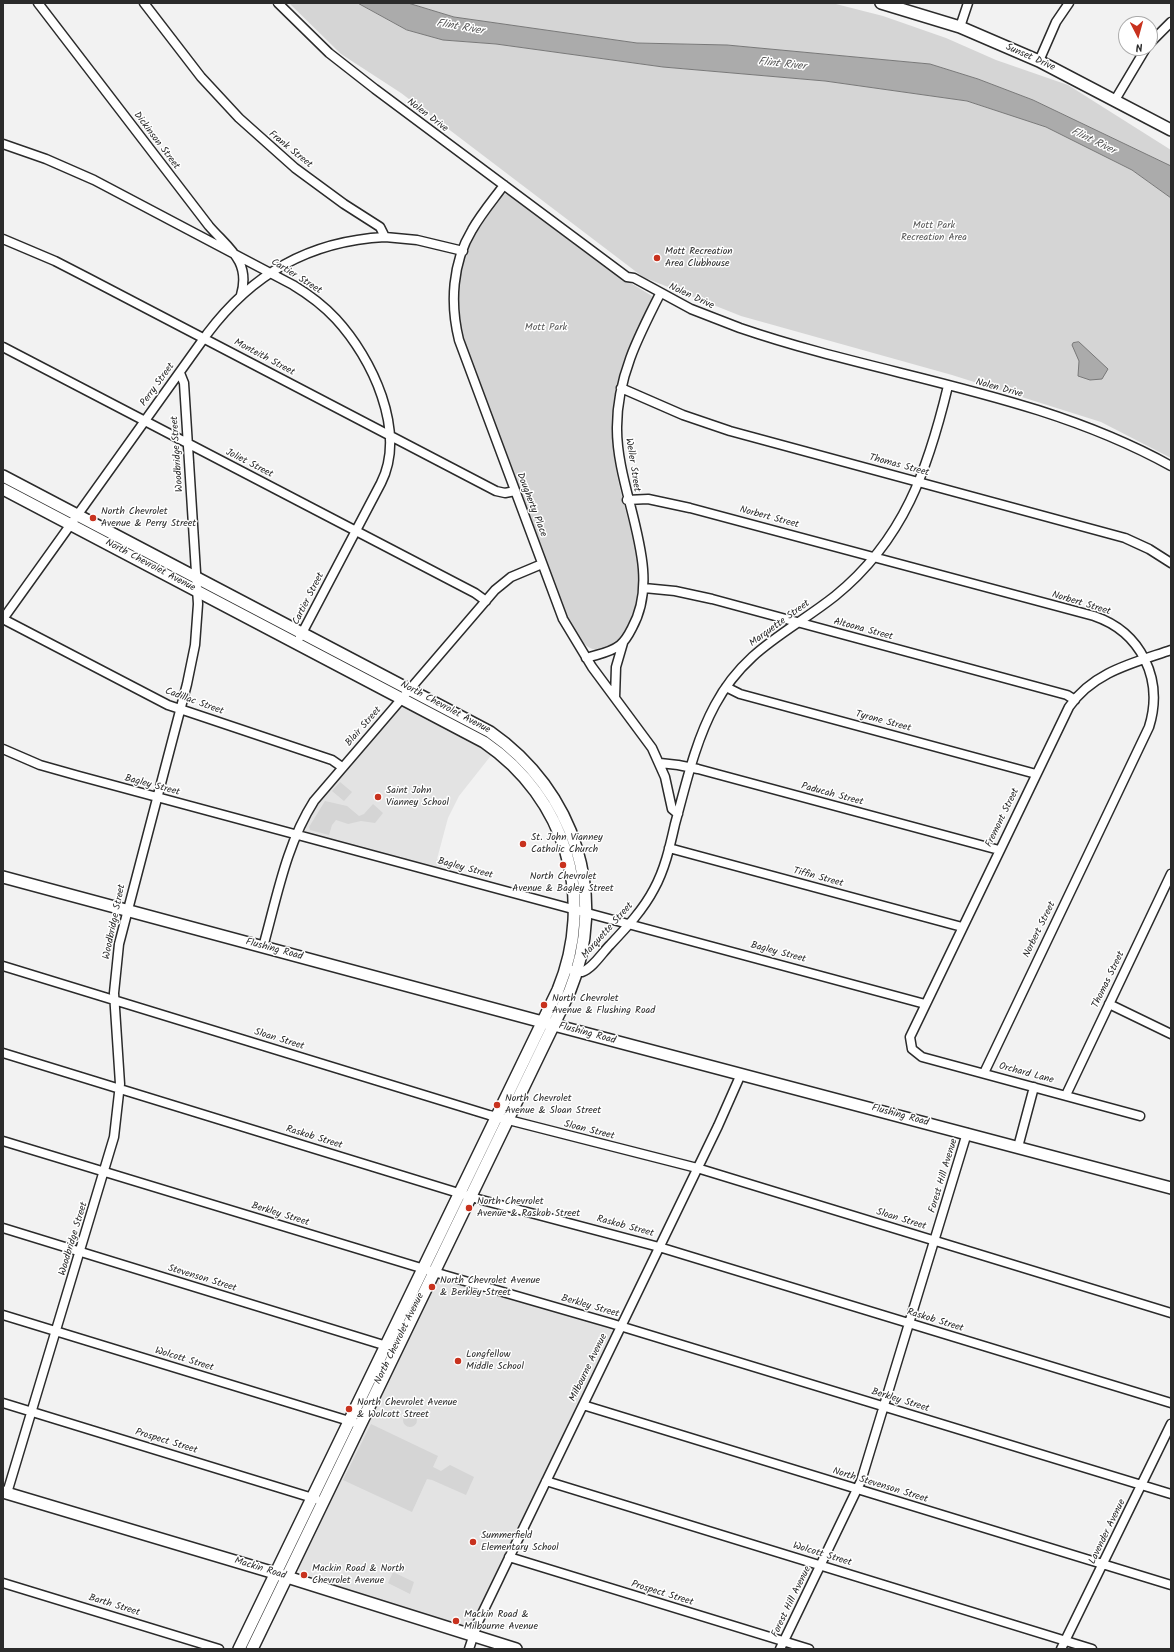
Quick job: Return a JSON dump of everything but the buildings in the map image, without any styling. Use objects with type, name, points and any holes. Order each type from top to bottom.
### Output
[{"type":"street","name":"Dickinson Street","points":[[38,3],[209,226],[236,254],[243,275],[241,295]]},
{"type":"street","name":"Frank Street","points":[[144,3],[201,77],[239,118],[295,168],[344,204],[380,227],[385,238]]},
{"type":"street","name":"Nolen Drive","points":[[278,3],[315,40],[352,72],[627,277],[634,278],[660,294],[699,312],[754,333],[1036,410],[1084,426],[1132,446],[1171,466]]},
{"type":"street","name":"Sunset Drive","points":[[881,3],[960,27],[1040,61],[1171,130]]},
{"type":"street","points":[[960,27],[968,3]]},
{"type":"street","points":[[1040,61],[1056,22],[1069,3]]},
{"type":"street","points":[[1158,35],[1171,22]]},
{"type":"street","points":[[1115,100],[1141,56]]},
{"type":"street","name":"Cartier Street","points":[[3,144],[46,159],[94,180],[293,284],[318,302],[335,318],[352,339],[367,363],[380,391],[389,435],[389,456],[385,474],[297,643]]},
{"type":"street","name":"Dougherty Place","points":[[504,185],[471,231],[463,251],[458,268],[454,294],[457,334],[563,619],[586,658],[646,739],[660,763],[672,809],[678,814]]},
{"type":"street","points":[[385,238],[417,240],[463,251]]},
{"type":"street","name":"Perry Street","points":[[3,619],[204,338],[241,295],[271,272],[292,260],[319,249],[350,242],[385,238]]},
{"type":"street","name":"Monteith Street","points":[[3,239],[55,261],[498,492],[507,493],[515,491]]},
{"type":"street","name":"Weller Street","points":[[615,698],[616,668],[623,642],[639,614],[644,588],[642,559],[617,448],[617,420],[621,388],[631,352],[660,294]]},
{"type":"street","name":"Joliet Street","points":[[3,347],[474,593],[486,601]]},
{"type":"street","name":"Woodbridge Street","points":[[5,1492],[32,1412],[105,1172],[116,1126],[120,1089],[120,1056],[114,1000],[116,958],[127,910],[181,709],[194,653],[198,614],[197,577],[184,383],[180,373]]},
{"type":"street","name":"Marquette Street","points":[[566,968],[577,971],[587,970],[630,924],[655,888],[669,848],[691,767],[705,725],[726,687],[743,666],[759,650],[837,594],[874,557],[900,520],[920,482],[933,444],[948,386]]},
{"type":"street","name":"Thomas Street","points":[[621,388],[683,415],[730,431],[1125,538],[1149,549],[1171,563]]},
{"type":"street","name":"North Chevrolet Avenue","points":[[3,476],[490,732],[510,746],[532,768],[553,797],[572,834],[583,877],[586,912],[583,944],[577,971],[554,1025],[502,1118]]},
{"type":"street","name":"North Chevrolet Avenue","points":[[3,489],[484,742],[505,758],[523,775],[546,807],[561,838],[570,869],[575,909],[572,942],[566,968],[502,1118],[281,1575],[239,1649]]},
{"type":"street","name":"Norbert Street","points":[[628,500],[642,499],[677,504],[1098,618],[1124,632],[1138,647],[1145,658],[1152,678],[1154,696],[1152,716],[1147,731],[984,1073]]},
{"type":"street","name":"Blair Street","points":[[263,947],[282,875],[296,834],[314,801],[486,601],[506,580],[542,564]]},
{"type":"street","name":"Altoona Street","points":[[644,588],[705,598],[1068,695],[1075,700]]},
{"type":"street","name":"Cadillac Street","points":[[3,619],[165,704],[334,761],[342,767]]},
{"type":"street","name":"Weller Street","points":[[586,658],[610,652],[623,642]]},
{"type":"street","name":"Fremont Street","points":[[911,1047],[910,1036],[1062,719],[1075,700],[1086,688],[1106,674],[1145,658],[1171,650]]},
{"type":"street","name":"Tyrone Street","points":[[726,687],[740,694],[1036,774]]},
{"type":"street","name":"Bagley Street","points":[[3,749],[51,768],[925,1004]]},
{"type":"street","name":"Paducah Street","points":[[660,763],[691,767],[999,850]]},
{"type":"street","points":[[523,775],[532,768]]},
{"type":"street","name":"Tiffin Street","points":[[669,848],[962,927]]},
{"type":"street","name":"Thomas Street","points":[[1066,1095],[1171,874]]},
{"type":"street","name":"Flushing Road","points":[[3,877],[554,1025],[968,1133],[1171,1188]]},
{"type":"street","name":"Sloan Street","points":[[3,966],[502,1118],[697,1168],[1171,1313]]},
{"type":"street","points":[[1108,1004],[1171,1034]]},
{"type":"street","name":"Orchard Lane","points":[[911,1047],[915,1053],[922,1057],[1140,1116]]},
{"type":"street","name":"Raskob Street","points":[[3,1053],[465,1194],[659,1247],[1171,1403]]},
{"type":"street","name":"Milbourne Avenue","points":[[468,1649],[472,1636],[509,1557],[741,1074]]},
{"type":"street","points":[[1018,1147],[1034,1087]]},
{"type":"street","name":"Forest Hill Avenue","points":[[782,1645],[863,1477],[968,1133]]},
{"type":"street","name":"Berkley Street","points":[[3,1141],[428,1271],[621,1326],[1171,1494]]},
{"type":"street","name":"Stevenson Street","points":[[3,1228],[391,1347]]},
{"type":"street","name":"Wolcott Street","points":[[3,1315],[354,1423]]},
{"type":"street","name":"Prospect Street","points":[[3,1403],[318,1499]]},
{"type":"street","name":"North Stevenson Street","points":[[583,1404],[1171,1585]]},
{"type":"street","name":"Lavender Avenue","points":[[1062,1649],[1171,1424]]},
{"type":"street","name":"Wolcott Street","points":[[546,1480],[1092,1649]]},
{"type":"street","name":"Mackin Road","points":[[5,1492],[281,1575],[516,1649]]},
{"type":"street","name":"Prospect Street","points":[[509,1557],[782,1645],[809,1649]]},
{"type":"street","name":"North Chevrolet Avenue","points":[[252,1649],[281,1575]]},
{"type":"street","name":"Barth Street","points":[[3,1583],[219,1649]]},
{"type":"shaded area","points":[[402,705],[405,705],[493,753],[459,796],[448,818],[437,859],[443,862],[441,869],[314,835],[305,831],[307,822],[326,792]]},
{"type":"shaded area","points":[[437,1278],[610,1327],[612,1332],[475,1618],[471,1624],[464,1628],[398,1608],[303,1576],[297,1567]]},
{"type":"green space","name":"Mott Park Recreation Area","points":[[289,3],[358,3],[407,30],[443,40],[496,44],[663,67],[825,81],[967,101],[1046,127],[1132,170],[1171,198],[1171,458],[1101,422],[952,375],[741,316],[643,277],[401,93],[341,54]]},
{"type":"green space","points":[[408,3],[832,3],[883,16],[946,38],[996,60],[1068,85],[1171,150],[1171,166],[1033,100],[978,79],[930,64],[727,45],[637,43],[454,17]]},
{"type":"green space","name":"Mott Park","points":[[505,194],[509,195],[606,268],[652,296],[631,343],[621,371],[614,401],[612,418],[613,450],[620,489],[635,549],[638,569],[638,589],[635,608],[627,628],[616,642],[608,648],[600,650],[590,648],[582,642],[570,624],[463,342],[458,300],[461,268],[475,235],[500,197]]},
{"type":"green space","points":[[340,782],[352,792],[344,801],[332,791]]},
{"type":"green space","points":[[325,801],[347,806],[359,816],[364,814],[373,804],[383,813],[375,823],[361,821],[348,824],[336,820],[332,825],[329,835],[310,830],[309,827]]},
{"type":"green space","points":[[407,1413],[413,1413],[417,1417],[417,1423],[413,1427],[407,1427],[403,1423],[403,1417]]},
{"type":"green space","points":[[371,1424],[438,1456],[433,1467],[441,1471],[450,1465],[474,1477],[466,1495],[427,1479],[412,1512],[343,1480]]},
{"type":"green space","points":[[393,1572],[414,1582],[410,1594],[388,1583]]},
{"type":"water","name":"Flint River","points":[[358,3],[408,3],[454,17],[637,43],[727,45],[930,64],[978,79],[1033,100],[1171,166],[1171,198],[1132,170],[1046,127],[967,101],[825,81],[663,67],[496,44],[443,40],[407,30]]},
{"type":"water","points":[[1079,342],[1108,369],[1102,379],[1090,380],[1078,376],[1079,361],[1072,345],[1073,343]]},
{"type":"place","name":"Mott Recreation Area Clubhouse","points":[[657,258]]},
{"type":"place","name":"North Chevrolet Avenue & Perry Street","points":[[93,518]]},
{"type":"place","name":"Saint John Vianney School","points":[[378,797]]},
{"type":"place","name":"St. John Vianney Catholic Church","points":[[523,844]]},
{"type":"place","name":"North Chevrolet Avenue & Bagley Street","points":[[563,865]]},
{"type":"place","name":"North Chevrolet Avenue & Flushing Road","points":[[544,1005]]},
{"type":"place","name":"North Chevrolet Avenue & Sloan Street","points":[[497,1105]]},
{"type":"place","name":"North Chevrolet Avenue & Raskob Street","points":[[469,1208]]},
{"type":"place","name":"North Chevrolet Avenue & Berkley Street","points":[[432,1287]]},
{"type":"place","name":"Longfellow Middle School","points":[[458,1361]]},
{"type":"place","name":"North Chevrolet Avenue & Wolcott Street","points":[[349,1409]]},
{"type":"place","name":"Summerfield Elementary School","points":[[473,1542]]},
{"type":"place","name":"Mackin Road & North Chevrolet Avenue","points":[[304,1575]]},
{"type":"place","name":"Mackin Road & Milbourne Avenue","points":[[456,1621]]}]
